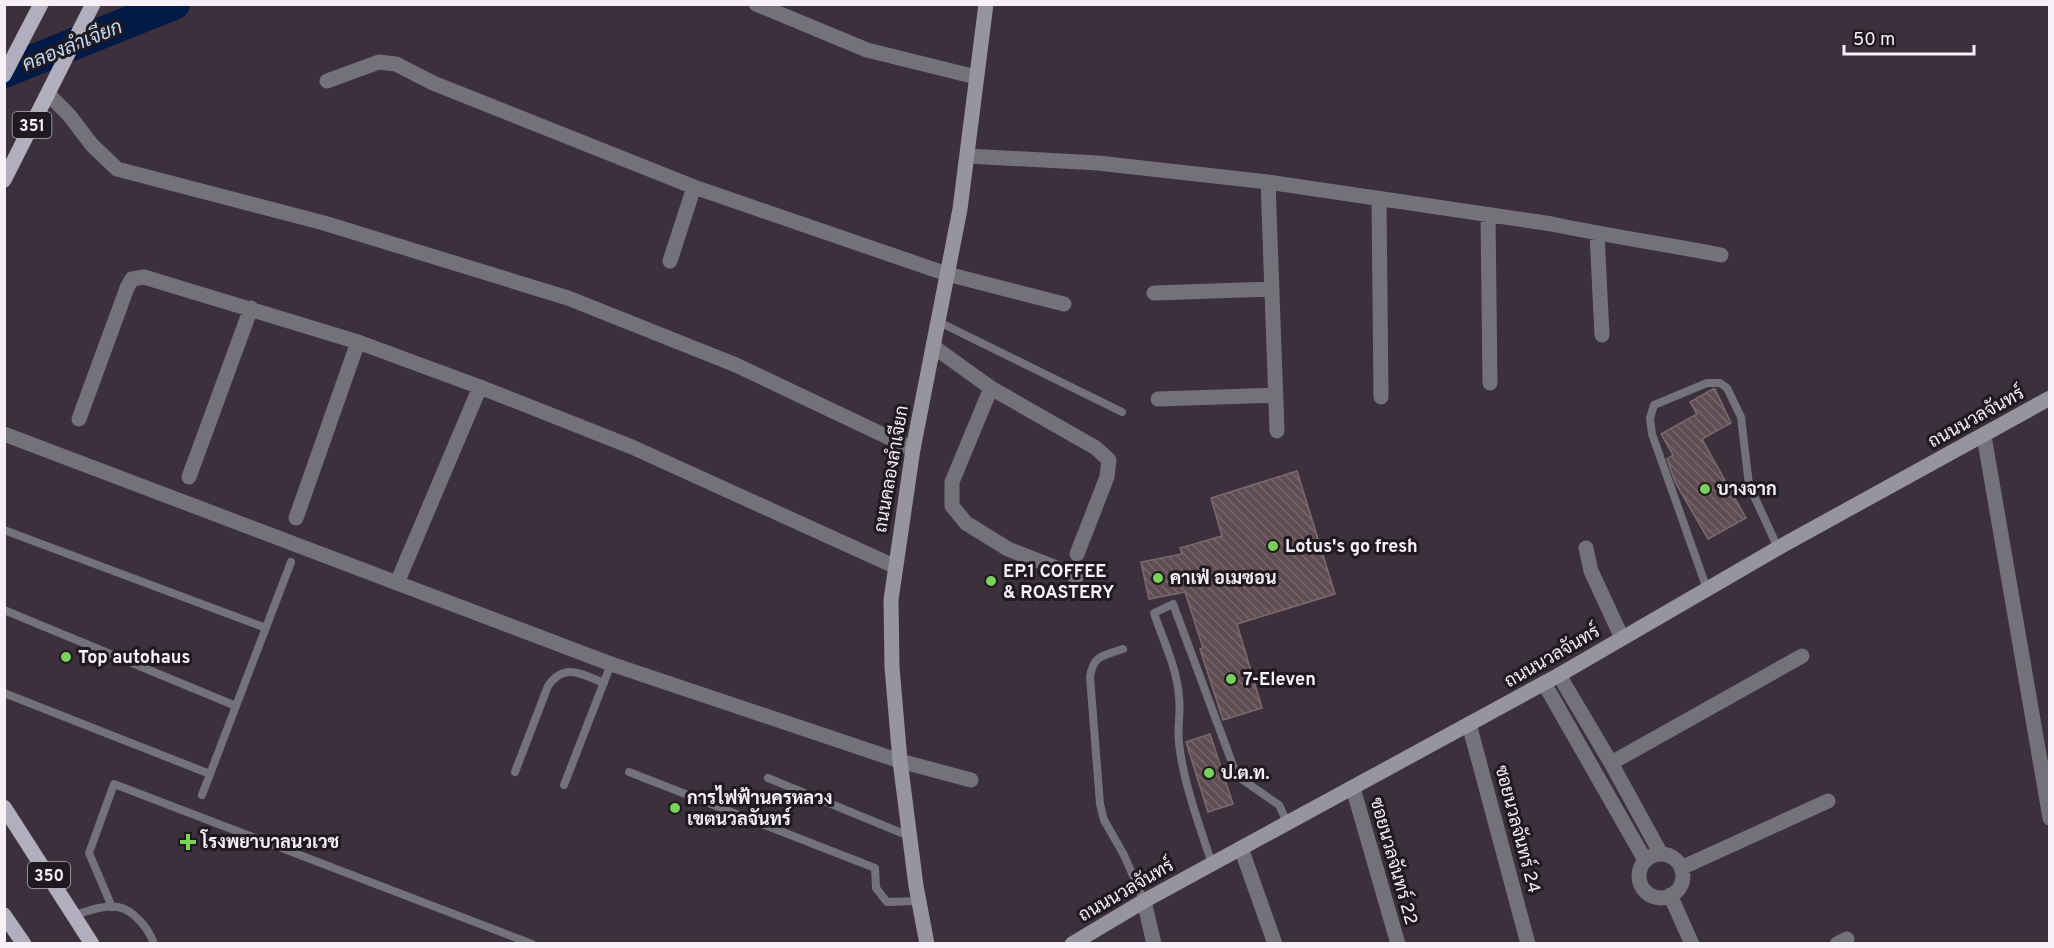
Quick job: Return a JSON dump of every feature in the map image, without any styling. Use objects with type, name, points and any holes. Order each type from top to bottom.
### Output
[{"type":"main road","points":[[4,75],[41,4]]},
{"type":"main road","name":"351","points":[[5,180],[93,4]]},
{"type":"main road","name":"ถนนคลองลำเจียก","points":[[927,944],[918,901],[900,761],[891,600],[894,566],[913,449],[960,209],[986,4]]},
{"type":"main road","name":"ถนนนวลจันทร์","points":[[1081,941],[1144,901],[1559,675],[1778,548],[2049,398]]},
{"type":"main road","name":"350","points":[[4,807],[92,944]]},
{"type":"main road","points":[[4,915],[24,944]]},
{"type":"street","points":[[29,4],[32,22]]},
{"type":"street","points":[[756,4],[867,50],[976,77]]},
{"type":"street","points":[[327,81],[379,62],[396,64],[433,83],[694,187],[947,274],[1064,304]]},
{"type":"street","points":[[48,94],[69,115],[92,145],[117,169],[324,223],[568,298],[736,365],[913,449]]},
{"type":"street","points":[[968,156],[1098,163],[1268,182],[1552,224],[1721,255]]},
{"type":"street","points":[[1268,182],[1277,431]]},
{"type":"street","points":[[670,261],[694,187]]},
{"type":"street","points":[[1379,199],[1381,398]]},
{"type":"street","points":[[1488,215],[1490,383]]},
{"type":"street","points":[[1597,234],[1602,335]]},
{"type":"street","points":[[79,418],[127,288],[132,279],[144,277],[358,342],[480,387],[632,447],[894,566]]},
{"type":"street","points":[[1154,293],[1272,289]]},
{"type":"street","points":[[189,477],[251,308]]},
{"type":"street","points":[[296,518],[358,342]]},
{"type":"street","points":[[934,347],[991,388],[1096,448],[1109,460],[1107,477],[1077,554]]},
{"type":"street","points":[[397,583],[480,387]]},
{"type":"street","points":[[991,388],[952,482],[952,506],[966,523],[1008,549],[1077,576]]},
{"type":"street","points":[[1158,399],[1276,395]]},
{"type":"street","points":[[4,434],[611,664],[900,761],[971,780]]},
{"type":"street","points":[[1984,436],[2049,818]]},
{"type":"street","points":[[1586,548],[1591,571],[1622,638]]},
{"type":"street","points":[[1611,763],[1802,656]]},
{"type":"street","points":[[1559,675],[1611,763],[1660,854]]},
{"type":"street","points":[[1544,683],[1645,860]]},
{"type":"street","name":"ซอยนวลจันทร์ 24","points":[[1469,724],[1528,944]]},
{"type":"street","name":"ซอยนวลจันทร์ 22","points":[[1353,789],[1398,944]]},
{"type":"street","points":[[1681,868],[1828,801]]},
{"type":"street","points":[[1241,848],[1275,944]]},
{"type":"street","points":[[1660,854],[1672,857],[1681,868],[1681,882],[1678,888],[1670,895],[1660,897],[1653,896],[1642,887],[1639,873],[1645,860],[1660,854]]},
{"type":"street","points":[[1670,895],[1692,944]]},
{"type":"street","points":[[1144,901],[1154,944]]},
{"type":"lane","points":[[939,322],[1122,412]]},
{"type":"lane","points":[[1707,589],[1652,434],[1650,418],[1654,405],[1707,383],[1720,383],[1727,387],[1736,403],[1742,423],[1749,485],[1778,548]]},
{"type":"lane","points":[[4,530],[266,628]]},
{"type":"lane","points":[[202,795],[291,562]]},
{"type":"lane","points":[[1212,864],[1197,817],[1179,744],[1180,699],[1177,679],[1154,613],[1173,604],[1238,776],[1279,805],[1288,824]]},
{"type":"lane","points":[[4,610],[236,706]]},
{"type":"lane","points":[[1123,648],[1098,658],[1092,665],[1090,678],[1100,804],[1104,819],[1124,855],[1144,901]]},
{"type":"lane","points":[[564,785],[611,664]]},
{"type":"lane","points":[[515,772],[548,686],[554,677],[559,673],[575,672],[604,683]]},
{"type":"lane","points":[[4,693],[210,774]]},
{"type":"lane","points":[[629,772],[875,868],[876,888],[887,902],[918,901]]},
{"type":"lane","points":[[768,778],[909,836]]},
{"type":"lane","points":[[112,908],[89,853],[114,784],[532,944]]},
{"type":"lane","points":[[75,915],[100,908],[120,907],[138,919],[150,932],[154,944]]},
{"type":"building","name":"บางจาก","points":[[1713,389],[1731,423],[1702,439],[1746,518],[1708,539],[1675,482],[1667,459],[1673,455],[1661,434],[1697,414],[1690,402]]},
{"type":"building","points":[[1297,471],[1335,594],[1237,624],[1262,708],[1223,720],[1200,649],[1203,648],[1185,592],[1149,599],[1141,562],[1182,554],[1180,548],[1222,536],[1211,498]]},
{"type":"building","name":"ป.ต.ท.","points":[[1210,734],[1233,804],[1208,812],[1186,742]]},
{"type":"waterway","name":"คลองลำเจียก","points":[[4,72],[174,4]]},
{"type":"place","name":"บางจาก","points":[[1705,489]]},
{"type":"place","name":"Lotus's go fresh","points":[[1273,546]]},
{"type":"place","name":"คาเฟ่ อเมซอน","points":[[1158,578]]},
{"type":"place","name":"EP.1 COFFEE & ROASTERY","points":[[991,581]]},
{"type":"place","name":"Top autohaus","points":[[66,657]]},
{"type":"place","name":"7-Eleven","points":[[1231,679]]},
{"type":"place","name":"ป.ต.ท.","points":[[1209,773]]},
{"type":"place","name":"การไฟฟ้านครหลวง เขตนวลจันทร์","points":[[675,808]]},
{"type":"place","name":"โรงพยาบาลนวเวช","points":[[188,842]]}]
